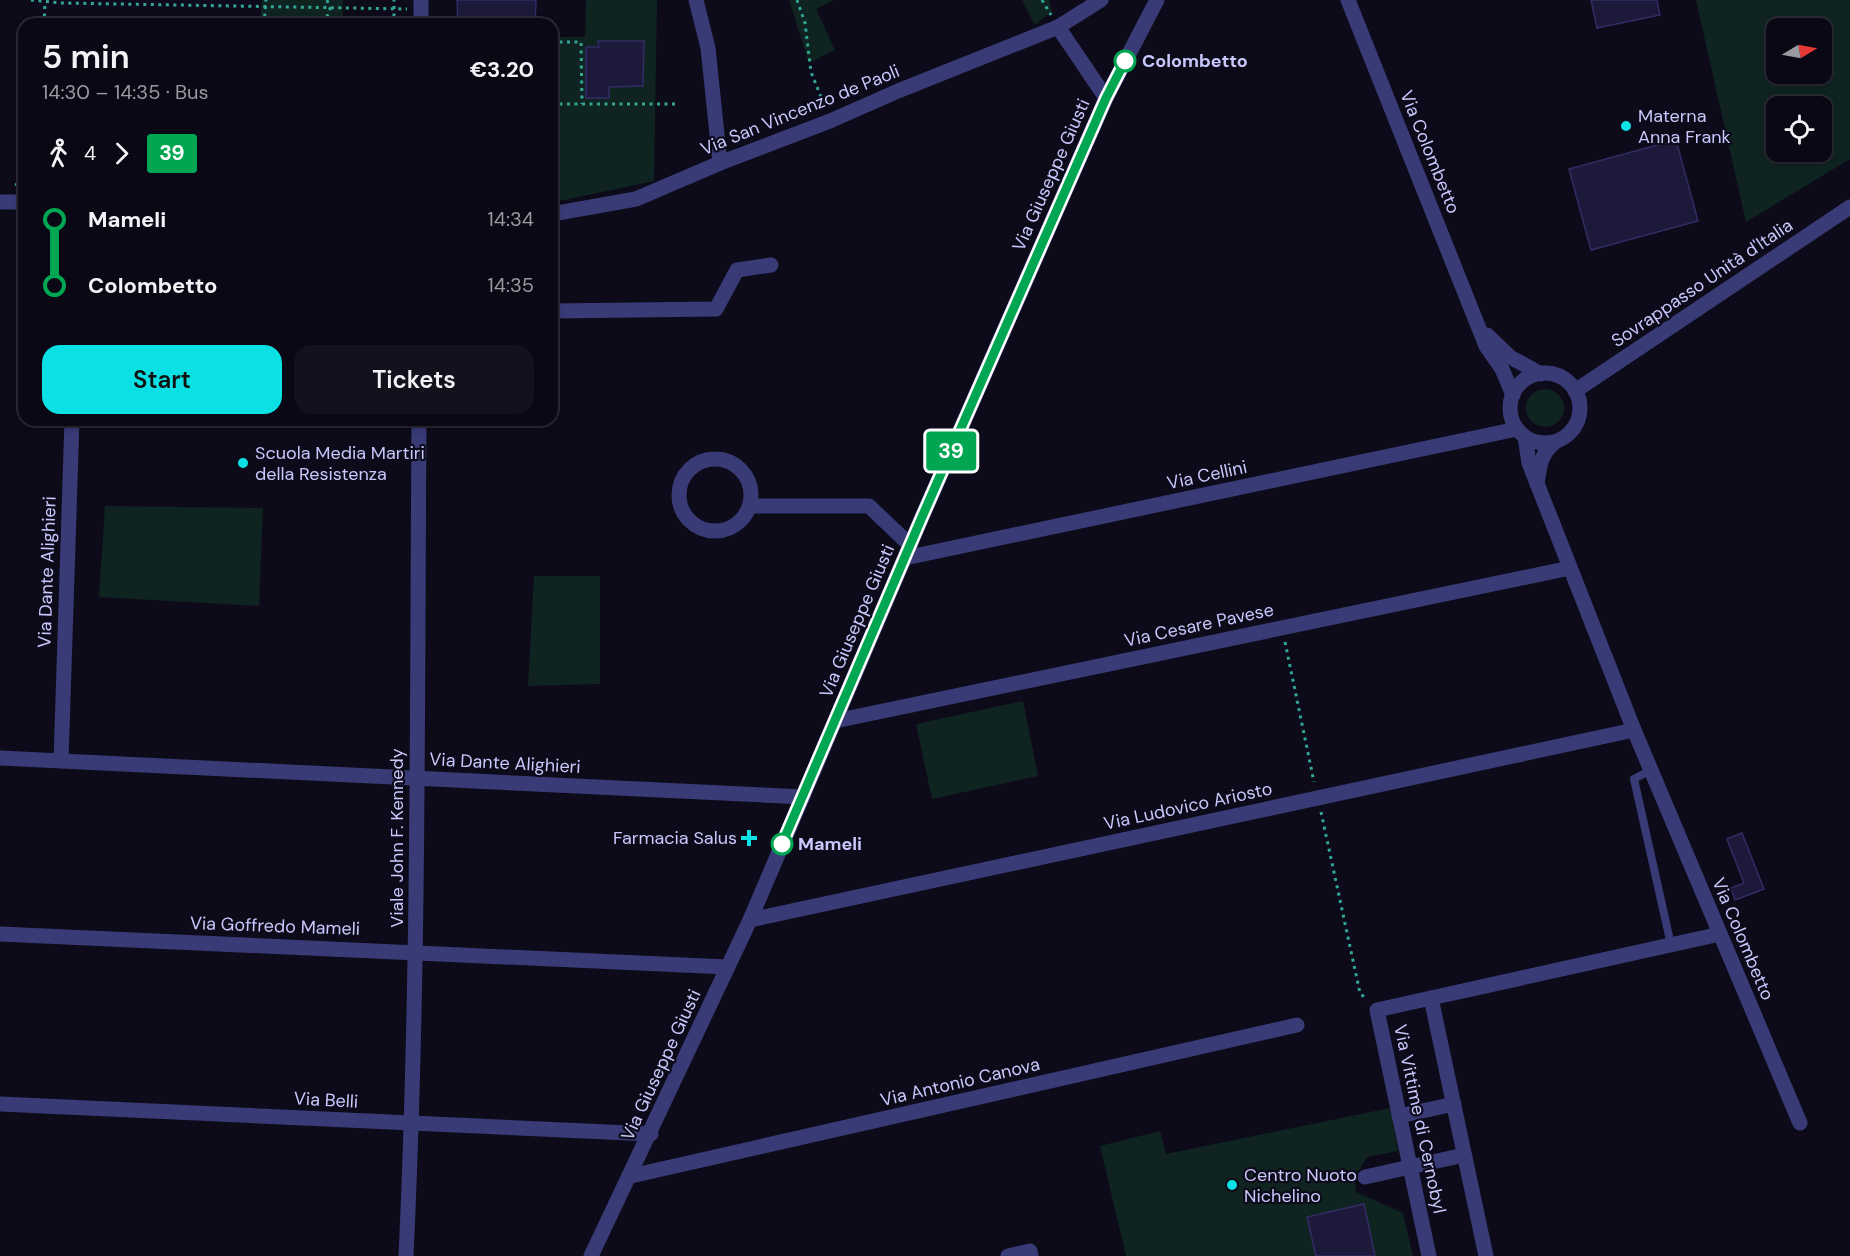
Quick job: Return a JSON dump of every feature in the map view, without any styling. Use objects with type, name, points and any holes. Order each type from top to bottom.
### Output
[{"type":"street","points":[[696,0],[708,48],[720,163]]},
{"type":"street","name":"Via San Vincenzo de Paoli","points":[[558,213],[636,199],[1058,27],[1101,0]]},
{"type":"street","name":"Via Giuseppe Giusti","points":[[591,1256],[651,1134],[750,920],[1106,98],[1157,0]]},
{"type":"street","name":"Via Colombetto","points":[[1348,0],[1486,345],[1502,369],[1513,395],[1510,412],[1521,433],[1538,484],[1634,730],[1800,1123]]},
{"type":"street","points":[[1058,27],[1106,98]]},
{"type":"street","name":"Sovrappasso Unità d'Italia","points":[[1575,391],[1850,207]]},
{"type":"street","points":[[558,311],[716,309],[737,270],[771,265]]},
{"type":"street","name":"Via Colombetto","points":[[1475,318],[1502,351],[1515,361],[1541,374],[1550,374],[1564,379],[1575,391]]},
{"type":"street","points":[[1513,395],[1527,378],[1541,374]]},
{"type":"street","points":[[1538,484],[1541,461],[1545,451],[1570,433],[1579,417],[1579,399],[1575,391]]},
{"type":"street","name":"Via Dante Alighieri","points":[[61,761],[72,426]]},
{"type":"street","name":"Viale John F. Kennedy","points":[[406,1256],[416,951],[419,426]]},
{"type":"street","points":[[1521,433],[1534,442],[1545,444],[1555,442]]},
{"type":"street","name":"Via Cellini","points":[[908,552],[1521,433]]},
{"type":"street","points":[[709,459],[724,459],[736,465],[747,476],[752,488],[751,506],[738,525],[722,532],[705,531],[694,525],[683,513],[679,501],[679,489],[686,474],[697,463],[709,459]]},
{"type":"street","points":[[751,506],[869,506],[908,552]]},
{"type":"street","name":"Via Cesare Pavese","points":[[835,721],[1570,568]]},
{"type":"street","name":"Via Ludovico Ariosto","points":[[750,920],[1634,730]]},
{"type":"street","name":"Via Dante Alighieri","points":[[0,758],[803,797]]},
{"type":"street","name":"Via Goffredo Mameli","points":[[0,934],[416,951],[727,967]]},
{"type":"street","name":"Via Vittime di Cernobyl","points":[[1429,1256],[1377,1010],[1720,934]]},
{"type":"street","name":"Via Vittime di Cernobyl","points":[[1431,998],[1486,1256]]},
{"type":"street","name":"Via Antonio Canova","points":[[630,1176],[1297,1025]]},
{"type":"street","name":"Via Belli","points":[[0,1104],[651,1134]]},
{"type":"street","points":[[1399,1116],[1454,1104]]},
{"type":"street","points":[[1365,1177],[1464,1155]]},
{"type":"street","points":[[1008,1256],[1030,1251],[1031,1256]]},
{"type":"lane","points":[[1651,770],[1634,779],[1671,945]]},
{"type":"path","points":[[31,0],[421,11]]},
{"type":"path","points":[[264,18],[266,0]]},
{"type":"path","points":[[326,18],[330,9],[327,0]]},
{"type":"path","points":[[394,0],[394,18]]},
{"type":"path","points":[[796,0],[805,22],[811,72],[830,121]]},
{"type":"path","points":[[44,18],[45,1]]},
{"type":"path","points":[[558,42],[581,42],[582,104]]},
{"type":"path","points":[[558,104],[676,104]]},
{"type":"path","points":[[12,202],[18,182]]},
{"type":"path","points":[[1282,628],[1360,993],[1377,1010]]},
{"type":"green space","points":[[262,0],[343,0],[343,18],[260,18]]},
{"type":"green space","points":[[586,0],[657,0],[654,181],[558,200],[558,37],[585,37]]},
{"type":"green space","points":[[789,0],[834,0],[816,9],[835,50],[809,63]]},
{"type":"green space","points":[[1022,0],[1049,0],[1052,11],[1035,25]]},
{"type":"green space","points":[[1696,0],[1850,0],[1850,159],[1746,222]]},
{"type":"green space","points":[[1545,389],[1558,395],[1564,408],[1558,421],[1545,427],[1532,421],[1526,408],[1532,395]]},
{"type":"green space","points":[[105,506],[263,508],[259,606],[99,597]]},
{"type":"green space","points":[[534,576],[600,576],[600,684],[528,686]]},
{"type":"green space","points":[[1023,701],[1038,776],[932,799],[916,724]]},
{"type":"green space","name":"Centro Nuoto Nichelino","points":[[1390,1108],[1398,1151],[1367,1157],[1354,1178],[1356,1192],[1403,1213],[1413,1256],[1126,1256],[1100,1146],[1160,1131],[1166,1154]]},
{"type":"building","points":[[457,0],[536,0],[535,18],[458,18]]},
{"type":"building","points":[[1591,0],[1657,0],[1660,15],[1597,28]]},
{"type":"building","points":[[598,41],[644,41],[643,86],[609,87],[609,98],[586,98],[586,47],[599,47]]},
{"type":"building","points":[[1676,140],[1698,221],[1591,250],[1569,169]]},
{"type":"building","points":[[1742,833],[1764,889],[1735,900],[1731,888],[1744,883],[1727,839]]},
{"type":"building","name":"Centro Nuoto Nichelino","points":[[1364,1204],[1375,1256],[1316,1256],[1307,1217]]},
{"type":"bus line","name":"39","points":[[782,844],[968,412],[1106,98],[1125,61]]},
{"type":"place","name":"Colombetto","points":[[1125,61]]},
{"type":"place","name":"Materna Anna Frank","points":[[1626,126]]},
{"type":"place","name":"Scuola Media Martiri della Resistenza","points":[[243,463]]},
{"type":"place","name":"Farmacia Salus","points":[[749,838]]},
{"type":"place","name":"Mameli","points":[[782,844]]},
{"type":"place","name":"Centro Nuoto Nichelino","points":[[1232,1185]]}]
